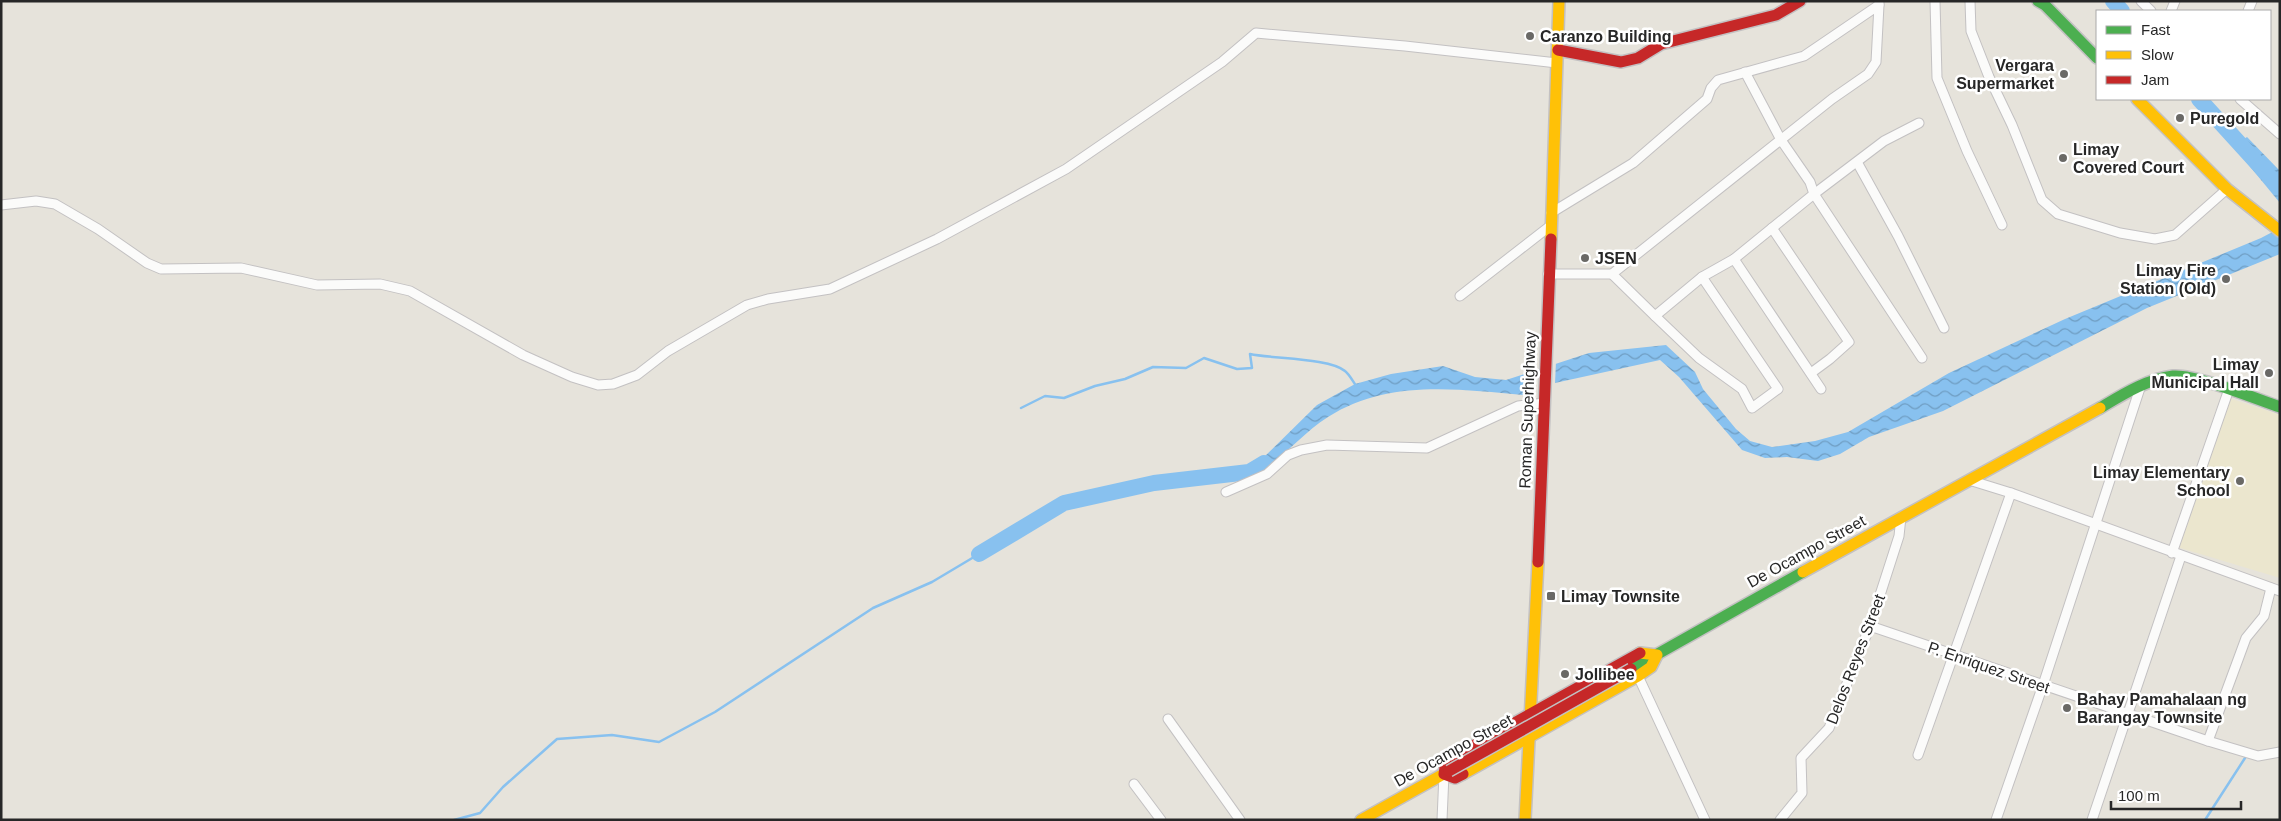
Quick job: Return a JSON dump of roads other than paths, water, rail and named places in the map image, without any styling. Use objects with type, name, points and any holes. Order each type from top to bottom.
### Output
[{"type":"main road","name":"Roman Superhighway","points":[[1525,820],[1529,714],[1533,683],[1534,596],[1544,403],[1559,1]]},
{"type":"main road","points":[[1558,50],[1621,62],[1638,58],[1661,44],[1776,15],[1800,1]]},
{"type":"main road","points":[[2038,1],[2045,5],[2096,57]]},
{"type":"main road","points":[[2138,100],[2227,190],[2275,227]]},
{"type":"main road","name":"De Ocampo Street","points":[[1361,820],[1634,673],[1657,655],[1901,517],[2141,385],[2173,376],[2190,377],[2280,407]]},
{"type":"main road","points":[[1634,673],[1529,738],[1455,778],[1450,778],[1446,773],[1448,760],[1633,655],[1657,655]]},
{"type":"street","points":[[1935,1],[1937,78],[1967,151],[2002,225]]},
{"type":"street","points":[[1970,1],[1970,31],[1989,77],[2012,125],[2042,200],[2058,214],[2120,233],[2155,239],[2175,235],[2227,190]]},
{"type":"street","points":[[2141,1],[2150,10]]},
{"type":"street","points":[[1551,214],[1633,163],[1707,99],[1711,88],[1718,80],[1804,56],[1879,3]]},
{"type":"street","points":[[1548,274],[1612,274],[1781,140],[1868,74],[1876,62],[1879,3]]},
{"type":"street","points":[[1,205],[36,201],[55,204],[98,229],[146,263],[161,269],[241,268],[317,285],[380,284],[396,286],[410,291],[523,355],[572,377],[598,385],[613,384],[637,375],[668,351],[747,305],[768,299],[830,289],[938,240],[1066,169],[1222,62],[1256,34],[1405,46],[1557,63]]},
{"type":"street","points":[[1745,72],[1781,140],[1810,182],[1814,194],[1922,358]]},
{"type":"street","points":[[2241,100],[2280,134]]},
{"type":"street","points":[[1655,316],[1702,277],[1734,259],[1814,194],[1884,141],[1919,123]]},
{"type":"street","points":[[1857,162],[1898,236],[1944,328]]},
{"type":"street","points":[[1460,296],[1550,226]]},
{"type":"street","points":[[1772,228],[1849,342],[1810,373]]},
{"type":"street","points":[[1734,259],[1821,389]]},
{"type":"street","points":[[1612,274],[1699,358],[1742,389],[1752,408],[1778,389],[1702,277]]},
{"type":"street","points":[[1996,820],[2043,685],[2141,385]]},
{"type":"street","points":[[2172,553],[2229,389]]},
{"type":"street","points":[[1226,492],[1267,474],[1288,455],[1301,450],[1327,445],[1427,448],[1518,406],[1544,403]]},
{"type":"street","points":[[1968,480],[2096,523],[2275,590],[2264,616],[2246,638],[2208,741]]},
{"type":"street","points":[[1918,755],[1952,654],[2011,493]]},
{"type":"street","name":"Delos Reyes Street","points":[[1780,820],[1802,793],[1801,758],[1829,728],[1870,626],[1899,536],[1901,517]]},
{"type":"street","points":[[2092,820],[2181,556]]},
{"type":"street","name":"P. Enriquez Street","points":[[1870,626],[2208,741],[2258,756],[2280,752]]},
{"type":"street","points":[[1634,673],[1705,820]]},
{"type":"street","points":[[1168,719],[1240,820]]},
{"type":"street","points":[[1442,820],[1446,773]]},
{"type":"street","points":[[1134,784],[1161,820]]},
{"type":"water","points":[[2247,137],[2280,171],[2280,203],[2233,146]]},
{"type":"water","points":[[2280,228],[2280,254],[2147,308],[1943,411],[1869,437],[1840,454],[1818,461],[1787,457],[1765,458],[1742,450],[1679,377],[1660,360],[1532,388],[1523,395],[1423,389],[1374,397],[1351,405],[1328,417],[1269,466],[1247,479],[1245,467],[1261,460],[1317,405],[1355,384],[1391,374],[1443,366],[1475,377],[1506,380],[1589,353],[1666,345],[1695,372],[1703,389],[1736,429],[1750,441],[1772,447],[1815,441],[1848,432],[1949,373],[2065,319],[2261,238]]},
{"type":"waterway","points":[[2113,1],[2121,10]]},
{"type":"waterway","points":[[2200,100],[2280,188]]},
{"type":"waterway","points":[[1021,408],[1045,396],[1064,398],[1095,386],[1125,379],[1153,367],[1186,368],[1204,358],[1237,369],[1252,368],[1250,354],[1314,361],[1338,367],[1347,373],[1357,387]]},
{"type":"waterway","points":[[979,554],[1064,503],[1154,483],[1249,472],[1264,463]]},
{"type":"waterway","points":[[454,820],[480,813],[503,787],[557,739],[612,735],[659,742],[715,712],[873,608],[932,582],[979,554]]},
{"type":"waterway","points":[[2205,820],[2245,758]]},
{"type":"place","name":"Caranzo Building","points":[[1530,36]]},
{"type":"place","name":"Vergara Supermarket","points":[[2064,74]]},
{"type":"place","name":"Puregold","points":[[2180,118]]},
{"type":"place","name":"Limay Covered Court","points":[[2063,158]]},
{"type":"place","name":"JSEN","points":[[1585,258]]},
{"type":"place","name":"Limay Fire Station (Old)","points":[[2226,279]]},
{"type":"place","name":"Limay Municipal Hall","points":[[2269,373]]},
{"type":"place","name":"Limay Elementary School","points":[[2240,481]]},
{"type":"place","name":"Limay Townsite","points":[[1551,596]]},
{"type":"place","name":"Jollibee","points":[[1565,674]]},
{"type":"place","name":"Bahay Pamahalaan ng Barangay Townsite","points":[[2067,708]]}]
